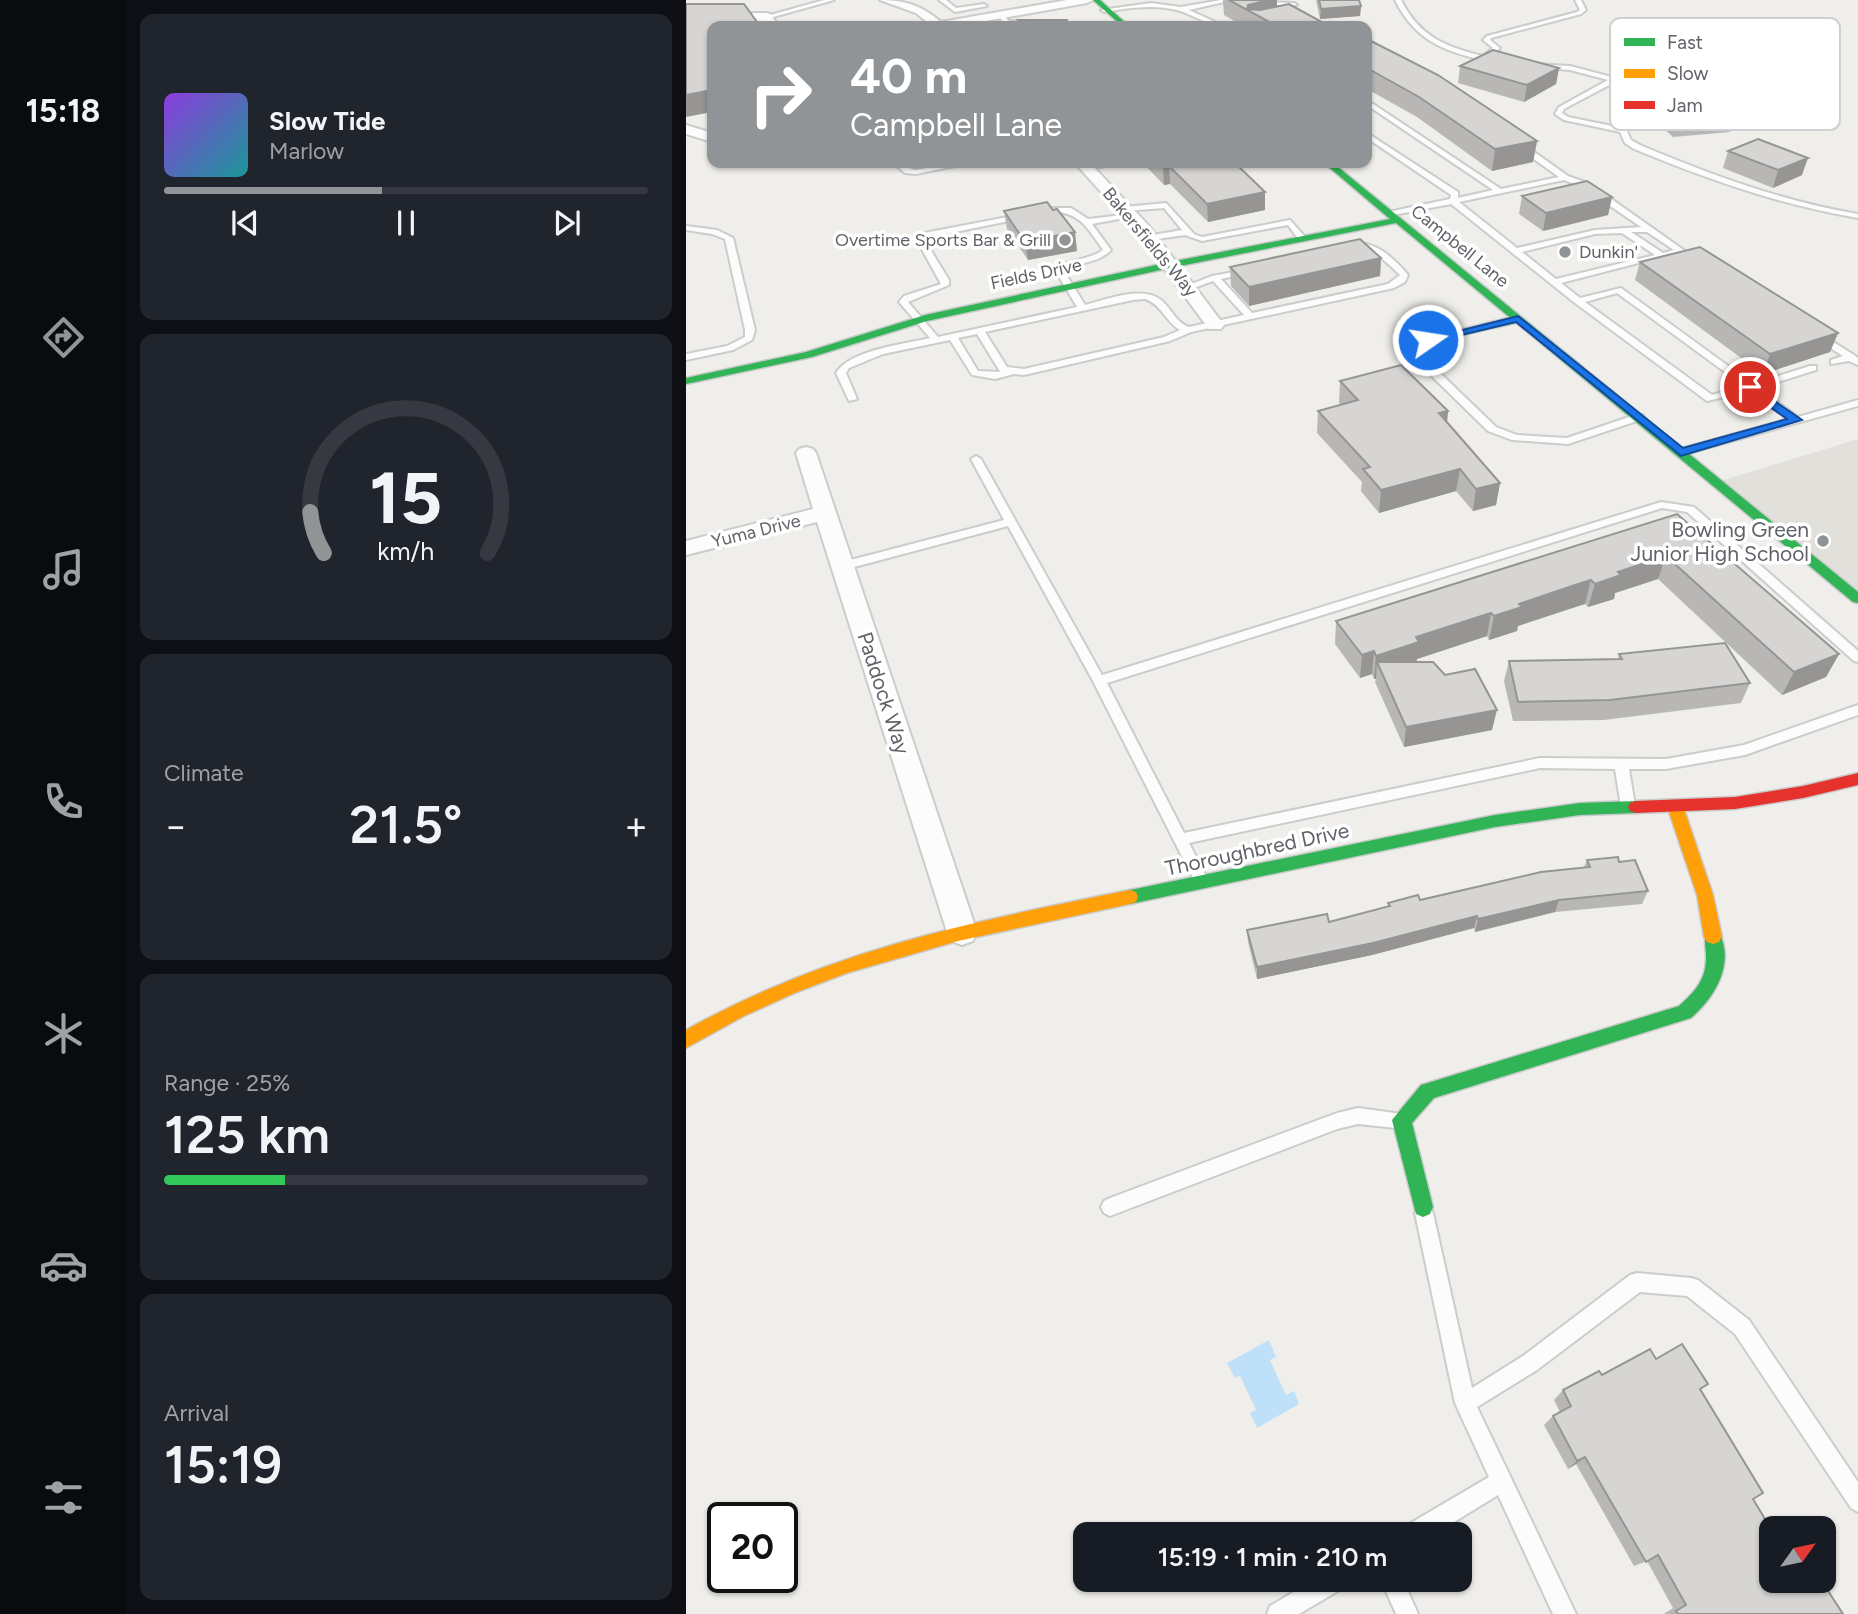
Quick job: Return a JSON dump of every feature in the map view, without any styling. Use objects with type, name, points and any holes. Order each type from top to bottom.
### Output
[{"type":"street","points":[[886,0],[920,10],[933,21]]},
{"type":"street","points":[[998,20],[1087,0]]},
{"type":"street","points":[[1100,5],[1120,21]]},
{"type":"street","points":[[686,19],[742,21]]},
{"type":"street","points":[[686,129],[707,136]]},
{"type":"street","name":"Bakersfields Way","points":[[1088,168],[1150,238],[1214,325]]},
{"type":"street","name":"Campbell Lane","points":[[1334,168],[1858,599]]},
{"type":"street","name":"Fields Drive","points":[[686,381],[808,355],[917,320],[1170,265],[1276,248],[1302,237],[1394,217]]},
{"type":"street","name":"Paddock Way","points":[[806,453],[962,932]]},
{"type":"street","name":"Yuma Drive","points":[[686,548],[825,513]]},
{"type":"street","name":"Thoroughbred Drive","points":[[686,1040],[710,1023],[804,979],[896,948],[962,932],[1495,821],[1538,814],[1628,806],[1735,803],[1803,792],[1858,779]]},
{"type":"street","points":[[1423,1207],[1402,1120],[1428,1091],[1685,1012],[1711,988],[1717,951],[1675,806]]},
{"type":"lane","points":[[772,21],[808,3],[831,0]]},
{"type":"lane","points":[[942,0],[955,10],[984,6]]},
{"type":"lane","points":[[978,0],[998,20]]},
{"type":"lane","points":[[1181,9],[1230,0]]},
{"type":"lane","points":[[1398,0],[1404,16],[1423,36],[1485,58],[1505,62]]},
{"type":"lane","points":[[1485,58],[1497,48],[1486,40],[1489,37],[1579,13],[1583,10],[1578,0]]},
{"type":"lane","points":[[1100,5],[1159,2],[1211,21]]},
{"type":"lane","points":[[1256,5],[1296,5]]},
{"type":"lane","points":[[1199,15],[1211,13]]},
{"type":"lane","points":[[1530,65],[1570,68],[1610,78]]},
{"type":"lane","points":[[1610,82],[1561,108],[1558,114],[1566,119],[1610,127]]},
{"type":"lane","points":[[1372,105],[1499,191]]},
{"type":"lane","points":[[1623,130],[1628,141],[1637,147],[1736,187],[1858,216]]},
{"type":"lane","points":[[1372,138],[1455,194],[1453,201]]},
{"type":"lane","points":[[1509,138],[1565,178],[1587,186],[1692,256]]},
{"type":"lane","points":[[904,168],[916,172],[938,168]]},
{"type":"lane","points":[[1394,217],[1453,201],[1565,178]]},
{"type":"lane","points":[[1453,201],[1578,301],[1710,399],[1813,368]]},
{"type":"lane","points":[[935,339],[903,302],[907,298],[945,285],[945,280],[923,244],[927,235],[1062,209],[1073,212],[1080,220],[1087,222],[1166,205],[1191,236],[1202,239],[1290,222],[1302,237]]},
{"type":"lane","points":[[1082,307],[1059,274],[1061,268],[1097,258],[1107,250],[1087,222]]},
{"type":"lane","points":[[686,357],[738,346],[749,338],[750,330],[729,238],[714,232],[687,228]]},
{"type":"lane","points":[[1516,251],[1595,232],[1649,229]]},
{"type":"lane","points":[[1150,238],[1187,232]]},
{"type":"lane","points":[[1625,232],[1662,256]]},
{"type":"lane","points":[[952,336],[975,373],[995,376],[1064,364],[1167,339],[1188,330],[1391,286],[1402,280],[1404,275],[1377,249],[1367,246],[1342,249]]},
{"type":"lane","points":[[1554,282],[1681,251]]},
{"type":"lane","points":[[1188,287],[1263,267]]},
{"type":"lane","points":[[1215,278],[1250,316]]},
{"type":"lane","points":[[1578,301],[1618,290],[1796,420]]},
{"type":"lane","points":[[852,399],[841,373],[845,366],[880,352],[1133,296],[1152,296],[1180,328],[1188,330]]},
{"type":"lane","points":[[1518,319],[1405,345],[1492,429],[1516,438],[1568,440],[1639,417]]},
{"type":"lane","points":[[1807,329],[1854,360]]},
{"type":"lane","points":[[979,330],[1004,370],[1010,372]]},
{"type":"lane","points":[[1833,362],[1854,360]]},
{"type":"lane","points":[[1681,452],[1858,403]]},
{"type":"lane","points":[[976,459],[1099,681],[1202,882]]},
{"type":"lane","points":[[1099,681],[1661,505],[1690,509],[1858,658]]},
{"type":"lane","points":[[843,566],[1011,522]]},
{"type":"lane","points":[[1180,839],[1540,763],[1666,764],[1745,750],[1858,710]]},
{"type":"lane","points":[[1621,764],[1628,806]]},
{"type":"lane","points":[[1110,1207],[1337,1121],[1358,1116],[1402,1120]]},
{"type":"lane","points":[[1423,1207],[1465,1404],[1565,1614]]},
{"type":"lane","points":[[1465,1404],[1530,1363],[1637,1282],[1691,1287],[1742,1327],[1858,1500]]},
{"type":"lane","points":[[1434,1522],[1502,1481]]},
{"type":"lane","points":[[1278,1614],[1315,1592]]},
{"type":"lane","points":[[1397,1592],[1407,1614]]},
{"type":"shaded area","name":"Bowling Green Junior High School","points":[[1858,439],[1858,599],[1717,482]]},
{"type":"water","points":[[1269,1340],[1276,1357],[1270,1360],[1286,1395],[1294,1391],[1299,1404],[1257,1428],[1250,1413],[1256,1410],[1240,1376],[1235,1378],[1227,1363]]},
{"type":"building","points":[[1229,0],[1269,0],[1248,5],[1247,9],[1260,10],[1289,4],[1320,21],[1268,21]]},
{"type":"building","points":[[1319,0],[1359,0],[1361,6],[1321,9]]},
{"type":"building","points":[[686,4],[744,4],[756,21],[707,21],[707,91],[686,95]]},
{"type":"building","points":[[1018,20],[1067,20],[1067,21]]},
{"type":"building","points":[[1372,42],[1438,75],[1537,141],[1495,149],[1419,97],[1372,71]]},
{"type":"building","points":[[1493,50],[1559,68],[1527,85],[1460,66]]},
{"type":"building","points":[[1758,139],[1808,158],[1778,170],[1728,151]]},
{"type":"building","points":[[1171,168],[1240,168],[1265,192],[1207,204]]},
{"type":"building","points":[[1587,181],[1612,197],[1546,213],[1522,196]]},
{"type":"building","points":[[1047,202],[1053,210],[1057,209],[1075,232],[1025,242],[1004,211]]},
{"type":"building","points":[[1360,239],[1381,258],[1249,287],[1230,267]]},
{"type":"building","points":[[1700,247],[1838,333],[1770,354],[1640,262]]},
{"type":"building","points":[[1401,365],[1448,411],[1439,413],[1500,483],[1476,489],[1460,469],[1381,490],[1363,469],[1370,467],[1318,411],[1358,400],[1340,381]]},
{"type":"building","points":[[1677,514],[1839,654],[1794,672],[1666,556],[1618,572],[1621,575],[1595,584],[1591,580],[1519,604],[1522,607],[1494,616],[1491,613],[1416,637],[1419,642],[1376,656],[1374,651],[1362,655],[1336,621]]},
{"type":"building","points":[[1725,643],[1750,683],[1610,700],[1518,702],[1509,661],[1622,659],[1619,654]]},
{"type":"building","points":[[1377,662],[1433,662],[1445,675],[1475,669],[1497,710],[1406,727]]},
{"type":"building","points":[[1618,857],[1619,862],[1635,860],[1648,891],[1559,900],[1478,919],[1477,916],[1373,943],[1257,967],[1247,930],[1327,914],[1329,922],[1390,906],[1388,903],[1418,895],[1420,900],[1541,872],[1590,867],[1587,860]]},
{"type":"building","points":[[1682,1344],[1708,1384],[1700,1389],[1763,1493],[1753,1499],[1763,1516],[1759,1516],[1759,1593],[1829,1593],[1843,1614],[1678,1614],[1676,1611],[1686,1605],[1658,1555],[1646,1562],[1585,1457],[1577,1461],[1553,1416],[1571,1406],[1563,1390],[1599,1371],[1602,1375],[1650,1349],[1656,1359]]},
{"type":"traffic: fast","points":[[1096,0],[1120,21]]},
{"type":"traffic: fast","points":[[1334,168],[1858,599]]},
{"type":"traffic: fast","points":[[686,381],[808,355],[925,318],[1170,265],[1398,220]]},
{"type":"traffic: fast","points":[[1130,897],[1495,821],[1580,809],[1636,807]]},
{"type":"traffic: fast","points":[[1423,1207],[1402,1120],[1428,1091],[1685,1012],[1702,996],[1711,980],[1715,961],[1713,937]]},
{"type":"traffic: slow","points":[[1675,806],[1705,895],[1713,937]]},
{"type":"traffic: slow","points":[[686,1040],[791,986],[845,966],[958,934],[1130,897]]},
{"type":"traffic: jam","points":[[1636,807],[1735,803],[1803,792],[1858,779]]},
{"type":"place","name":"Overtime Sports Bar & Grill","points":[[1065,240]]},
{"type":"place","name":"Dunkin'","points":[[1565,252]]},
{"type":"place","name":"Bowling Green Junior High School","points":[[1823,541]]},
{"type":"route","points":[[1428,340],[1518,319],[1681,452],[1796,420],[1750,387]]}]
